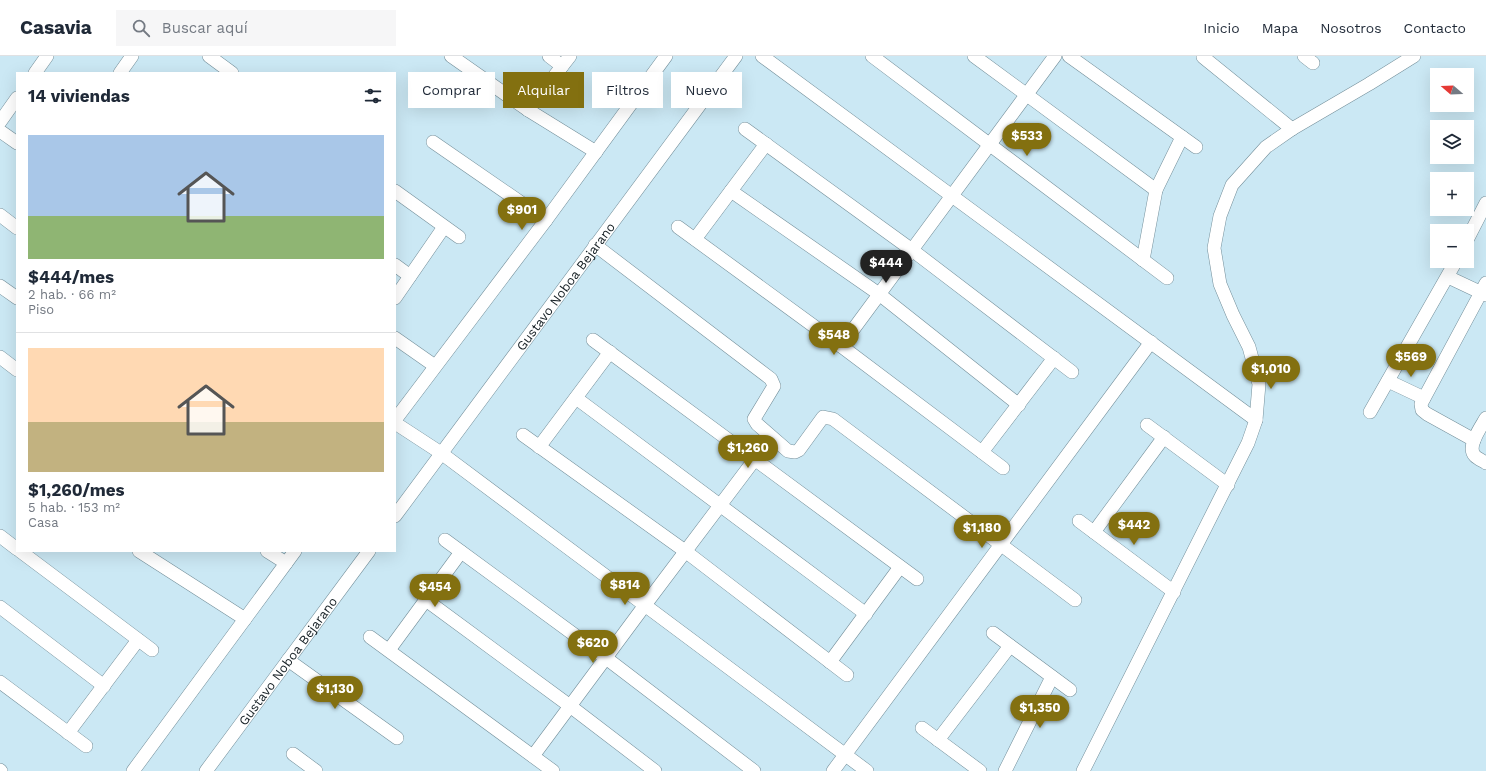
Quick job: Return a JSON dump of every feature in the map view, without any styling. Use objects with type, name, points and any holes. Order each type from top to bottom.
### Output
[{"type":"street","points":[[36,72],[47,56]]},
{"type":"street","points":[[209,56],[231,72]]},
{"type":"street","points":[[451,56],[528,110],[596,152]]},
{"type":"street","points":[[528,110],[566,61],[549,56]]},
{"type":"street","points":[[396,419],[546,220],[666,56]]},
{"type":"street","name":"Gustavo Noboa Bejarano","points":[[396,515],[736,56]]},
{"type":"street","points":[[762,56],[1256,420]]},
{"type":"street","points":[[872,56],[1167,278]]},
{"type":"street","points":[[974,56],[1156,190]]},
{"type":"street","points":[[841,346],[1055,56]]},
{"type":"street","points":[[1069,56],[1196,147]]},
{"type":"street","points":[[1082,771],[1228,484],[1248,443],[1256,420],[1259,384],[1249,347],[1220,284],[1214,248],[1220,216],[1232,185],[1266,147],[1292,129],[1414,56]]},
{"type":"street","points":[[1203,57],[1292,129]]},
{"type":"street","points":[[0,122],[16,99]]},
{"type":"street","points":[[745,129],[912,250],[1072,372]]},
{"type":"street","points":[[0,131],[16,142]]},
{"type":"street","points":[[1143,260],[1156,190],[1182,137]]},
{"type":"street","points":[[433,142],[546,220]]},
{"type":"street","points":[[695,239],[766,144]]},
{"type":"street","points":[[731,191],[879,294],[1019,405]]},
{"type":"street","points":[[396,192],[459,237]]},
{"type":"street","points":[[1474,226],[1486,203]]},
{"type":"street","points":[[2,220],[16,227]]},
{"type":"street","points":[[396,297],[444,227]]},
{"type":"street","points":[[678,227],[841,346],[1003,468]]},
{"type":"street","points":[[595,245],[771,379],[774,386],[754,419],[757,424],[788,451],[794,452],[799,450],[823,417],[833,419],[1075,600]]},
{"type":"street","points":[[396,266],[410,276]]},
{"type":"street","points":[[1370,412],[1452,268]]},
{"type":"street","points":[[1448,277],[1484,290],[1421,404],[1422,410],[1474,440]]},
{"type":"street","points":[[0,286],[16,297]]},
{"type":"street","points":[[396,339],[436,366]]},
{"type":"street","points":[[593,340],[917,579]]},
{"type":"street","points":[[833,771],[1151,342]]},
{"type":"street","points":[[539,447],[610,352]]},
{"type":"street","points":[[0,357],[16,369]]},
{"type":"street","points":[[982,452],[1054,358]]},
{"type":"street","points":[[1388,381],[1424,398]]},
{"type":"street","points":[[576,398],[866,614]]},
{"type":"street","points":[[1486,418],[1474,440],[1473,452],[1475,457],[1486,463]]},
{"type":"street","points":[[396,424],[441,453],[867,771]]},
{"type":"street","points":[[1147,425],[1228,484]]},
{"type":"street","points":[[523,435],[685,551],[847,675]]},
{"type":"street","points":[[1094,532],[1164,437]]},
{"type":"street","points":[[533,756],[754,459]]},
{"type":"street","points":[[1079,521],[1174,592]]},
{"type":"street","points":[[0,536],[16,547]]},
{"type":"street","points":[[445,540],[606,658],[751,770]]},
{"type":"street","points":[[21,552],[152,650]]},
{"type":"street","points":[[141,552],[245,619]]},
{"type":"street","points":[[269,552],[286,563]]},
{"type":"street","points":[[133,771],[294,552]]},
{"type":"street","name":"Gustavo Noboa Bejarano","points":[[206,771],[368,552]]},
{"type":"street","points":[[389,650],[461,552]]},
{"type":"street","points":[[830,662],[900,566]]},
{"type":"street","points":[[426,600],[570,706],[655,771]]},
{"type":"street","points":[[0,608],[104,686]]},
{"type":"street","points":[[993,633],[1070,690]]},
{"type":"street","points":[[370,637],[553,771]]},
{"type":"street","points":[[68,733],[138,640]]},
{"type":"street","points":[[938,740],[1010,646]]},
{"type":"street","points":[[288,660],[397,738]]},
{"type":"street","points":[[1005,771],[1052,677]]},
{"type":"street","points":[[0,682],[86,746]]},
{"type":"street","points":[[922,728],[980,771]]},
{"type":"street","points":[[293,754],[308,768]]}]
